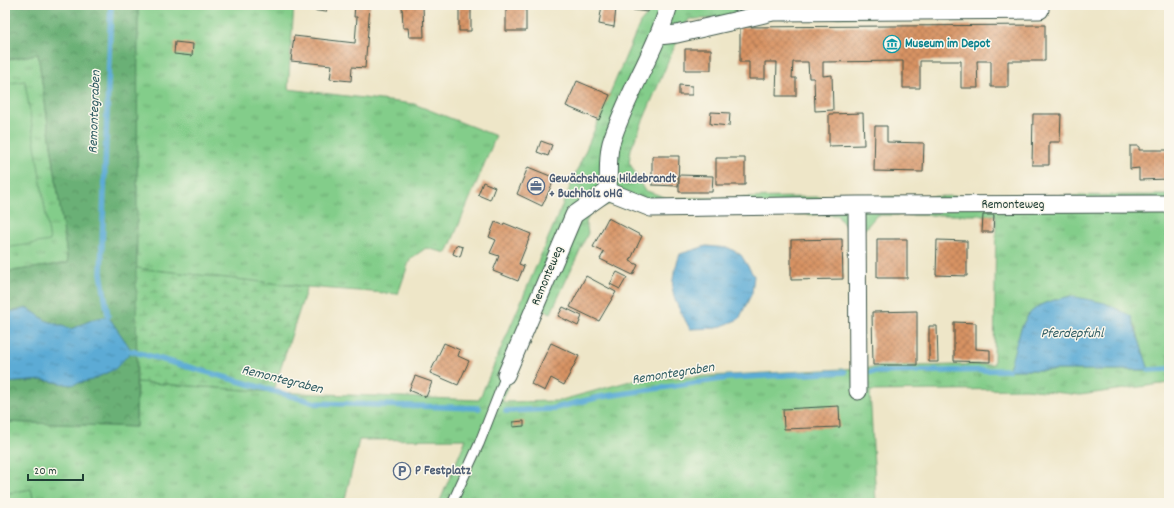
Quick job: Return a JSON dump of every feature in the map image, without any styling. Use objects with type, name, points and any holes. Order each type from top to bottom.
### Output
[{"type":"street","points":[[608,191],[611,144],[659,36],[669,5]]},
{"type":"street","points":[[659,36],[677,34],[773,8],[1040,10],[1040,5]]},
{"type":"street","name":"Remonteweg","points":[[506,375],[574,215],[608,191],[651,208],[857,205],[1169,204]]},
{"type":"street","points":[[857,205],[858,391]]},
{"type":"lane","points":[[452,503],[479,444],[506,375]]},
{"type":"green space","points":[[5,5],[138,5],[136,427],[5,422],[5,383],[43,380],[71,385],[94,319],[71,329],[45,320],[28,308],[5,313],[5,272],[68,263],[38,54],[5,60]]},
{"type":"green space","points":[[138,5],[294,5],[288,89],[414,104],[496,136],[447,253],[426,248],[410,259],[398,294],[307,287],[136,268]]},
{"type":"green space","points":[[650,5],[1045,5],[1045,15],[689,19],[673,50],[631,149],[629,162],[644,190],[667,198],[1169,195],[1169,383],[1080,395],[1026,389],[870,391],[876,503],[439,503],[466,439],[359,440],[344,503],[34,503],[31,489],[5,494],[5,422],[136,427],[137,382],[273,392],[479,400],[640,23],[649,13]],"holes":[[[610,204],[689,213],[837,215],[848,230],[865,229],[877,215],[996,215],[994,364],[879,367],[634,380],[558,401],[502,402],[542,309],[551,313],[588,233],[586,222],[589,214],[597,208]],[[1071,296],[1136,327],[1142,352],[1149,370],[1009,370],[1021,328],[1030,314],[1036,308],[1053,300]]]},
{"type":"green space","points":[[38,54],[68,263],[5,272],[5,60]]},
{"type":"green space","points":[[25,81],[50,241],[5,248],[5,84]]},
{"type":"green space","points":[[136,268],[307,287],[273,392],[137,382]]},
{"type":"green space","points":[[31,489],[34,503],[5,503],[5,494]]},
{"type":"water","points":[[706,246],[729,248],[741,255],[754,276],[752,293],[739,319],[717,328],[690,329],[675,300],[672,285],[673,277],[680,254]]},
{"type":"water","name":"Pferdepfuhl","points":[[1071,296],[1105,303],[1131,316],[1149,370],[1008,370],[1021,328],[1030,313],[1036,308],[1053,300]]},
{"type":"water","points":[[28,308],[45,320],[71,329],[94,319],[108,316],[132,351],[115,369],[92,380],[71,385],[43,380],[5,383],[5,313]]},
{"type":"building","points":[[304,5],[327,5],[326,12],[303,9]]},
{"type":"building","points":[[355,5],[370,5],[365,68],[352,67],[351,81],[330,79],[332,65],[291,61],[294,36],[355,43],[357,17],[354,17]]},
{"type":"building","points":[[402,5],[423,5],[424,37],[409,37],[408,28],[403,28]]},
{"type":"building","points":[[459,5],[471,5],[471,31],[459,31]]},
{"type":"building","points":[[506,5],[526,5],[526,31],[506,31]]},
{"type":"building","points":[[602,5],[649,5],[648,12],[616,8],[614,27],[599,24]]},
{"type":"building","points":[[1045,25],[1045,61],[1008,61],[1008,87],[991,87],[991,61],[977,61],[978,88],[961,88],[961,61],[920,61],[920,88],[903,88],[903,61],[823,62],[823,76],[832,75],[833,110],[815,111],[814,78],[809,78],[808,62],[793,62],[792,78],[796,78],[796,96],[776,96],[777,62],[765,62],[765,79],[749,79],[749,62],[740,62],[740,27]]},
{"type":"building","points":[[175,42],[193,44],[192,56],[174,54]]},
{"type":"building","points":[[685,49],[711,49],[711,70],[685,70]]},
{"type":"building","points":[[577,81],[610,95],[599,120],[566,106]]},
{"type":"building","points":[[679,85],[692,86],[692,95],[679,95]]},
{"type":"building","points":[[711,112],[730,113],[729,126],[710,124]]},
{"type":"building","points":[[863,113],[864,145],[829,146],[829,114]]},
{"type":"building","points":[[1033,114],[1061,114],[1060,142],[1049,142],[1049,165],[1032,165]]},
{"type":"building","points":[[875,126],[887,126],[887,142],[924,143],[923,172],[874,171]]},
{"type":"building","points":[[541,141],[552,145],[548,156],[537,152]]},
{"type":"building","points":[[1130,146],[1139,146],[1139,150],[1169,150],[1169,179],[1139,180],[1139,168],[1130,169]]},
{"type":"building","points":[[652,156],[679,156],[678,186],[652,185]]},
{"type":"building","points":[[716,158],[745,158],[745,185],[716,185]]},
{"type":"building","name":"Gewächshaus Hildebrandt + Buchholz oHG","points":[[528,167],[555,178],[542,206],[517,194]]},
{"type":"building","points":[[679,175],[713,176],[712,192],[679,192]]},
{"type":"building","points":[[483,182],[495,187],[490,200],[478,195]]},
{"type":"building","points":[[983,215],[994,215],[993,232],[982,232]]},
{"type":"building","points":[[608,218],[642,236],[630,261],[638,265],[633,275],[600,259],[604,252],[593,247]]},
{"type":"building","points":[[495,222],[503,225],[504,223],[531,234],[519,264],[524,266],[518,281],[493,271],[499,256],[490,253],[496,240],[489,237]]},
{"type":"building","points":[[842,239],[843,279],[791,280],[791,240]]},
{"type":"building","points":[[877,239],[907,239],[907,278],[877,278]]},
{"type":"building","points":[[937,240],[967,241],[967,276],[936,275]]},
{"type":"building","points":[[456,245],[463,247],[460,257],[453,254]]},
{"type":"building","points":[[617,272],[627,277],[620,289],[610,284]]},
{"type":"building","points":[[586,276],[616,292],[599,321],[570,307]]},
{"type":"building","points":[[563,307],[582,316],[578,326],[558,316]]},
{"type":"building","points":[[917,311],[917,365],[873,365],[872,312]]},
{"type":"building","points":[[954,322],[976,323],[976,349],[990,350],[990,362],[954,361]]},
{"type":"building","points":[[929,326],[937,326],[938,362],[929,362]]},
{"type":"building","points":[[444,343],[460,350],[458,356],[469,361],[458,385],[430,373]]},
{"type":"building","points":[[551,343],[579,356],[564,385],[551,378],[545,391],[531,384]]},
{"type":"building","points":[[415,376],[432,382],[426,397],[409,390]]},
{"type":"building","points":[[839,406],[840,427],[784,429],[783,409]]},
{"type":"building","points":[[524,421],[524,426],[513,427],[513,422]]},
{"type":"waterway","name":"Remontegraben","points":[[108,316],[101,273],[111,5]]},
{"type":"waterway","name":"Remontegraben","points":[[132,351],[316,403],[479,408]]},
{"type":"waterway","name":"Remontegraben","points":[[1149,370],[1169,369]]},
{"type":"waterway","name":"Remontegraben","points":[[871,372],[1008,370]]},
{"type":"waterway","name":"Remontegraben","points":[[506,411],[551,409],[600,397],[728,378],[845,372]]},
{"type":"place","name":"Museum im Depot","points":[[892,44]]},
{"type":"place","name":"Gewächshaus Hildebrandt + Buchholz oHG","points":[[536,186]]},
{"type":"place","name":"P Festplatz","points":[[402,471]]}]
